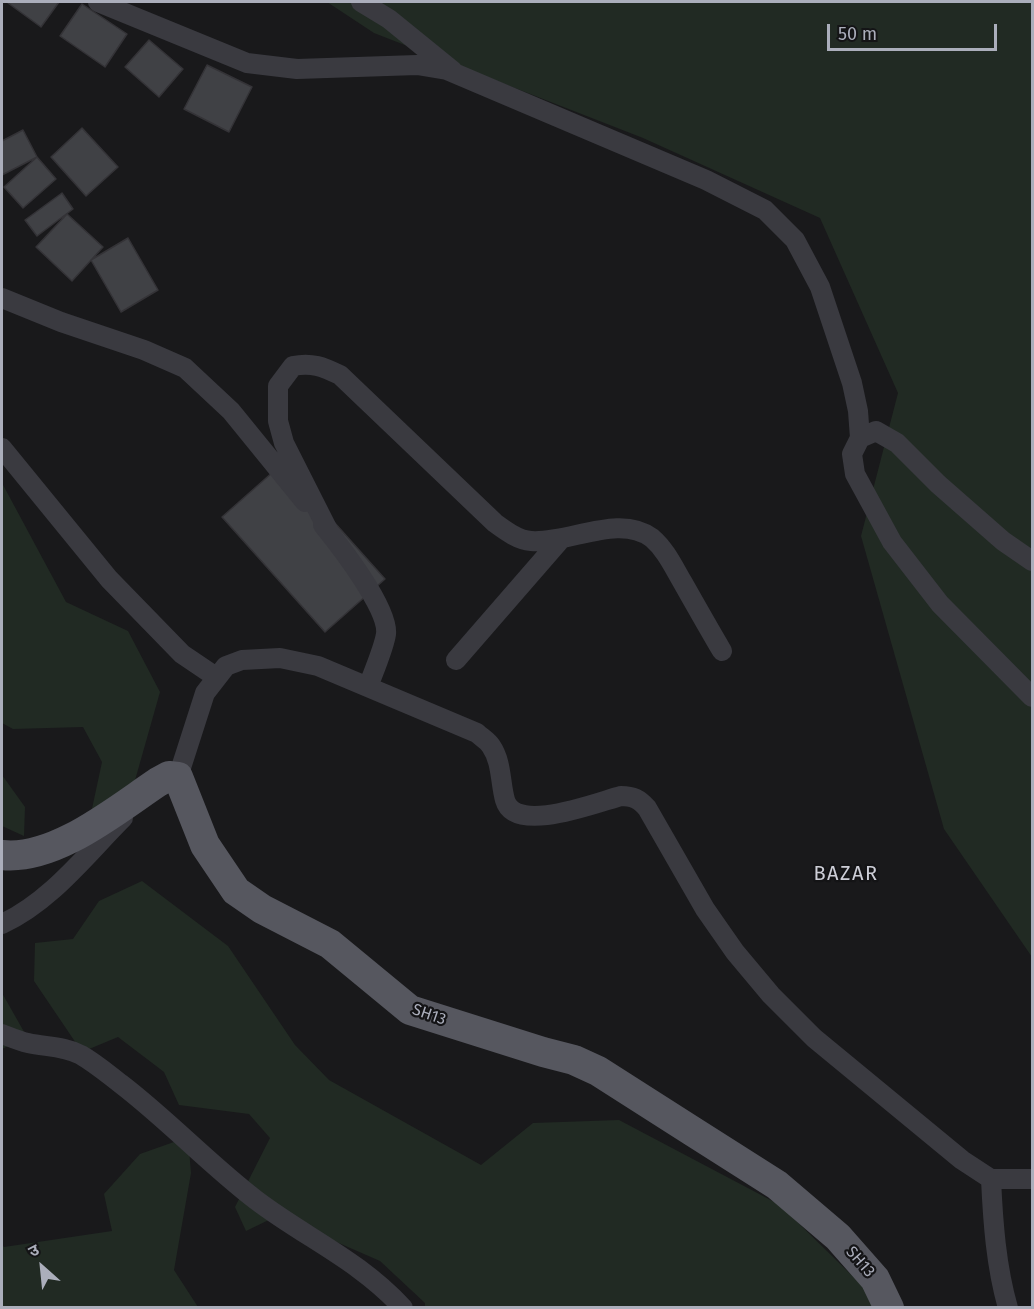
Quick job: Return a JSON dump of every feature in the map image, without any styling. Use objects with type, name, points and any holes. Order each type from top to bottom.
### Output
[{"type":"main road","points":[[2,855],[15,856],[39,851],[71,838],[168,779]]},
{"type":"main road","name":"SH13","points":[[168,779],[205,844],[236,891],[262,909],[330,944],[410,1010],[574,1060],[598,1071],[702,1137],[777,1185],[838,1237],[875,1279],[889,1308]]},
{"type":"street","points":[[98,2],[247,63],[297,69],[417,65],[447,70],[706,180],[765,210],[795,240],[820,287],[852,383],[858,411],[860,438],[852,454],[855,474],[892,542],[940,604],[1032,697]]},
{"type":"street","points":[[361,2],[388,19],[458,74]]},
{"type":"street","points":[[2,298],[61,322],[144,350],[185,368],[231,411],[330,534],[376,601],[384,620],[386,633],[368,687]]},
{"type":"street","points":[[330,534],[284,443],[278,421],[278,386],[293,366],[307,363],[340,375],[509,533],[531,541],[562,538],[606,529],[632,528],[651,538],[665,553],[722,651]]},
{"type":"street","points":[[860,438],[876,431],[897,443],[938,484],[1003,540],[1032,561]]},
{"type":"street","points":[[2,448],[109,579],[182,654],[216,676]]},
{"type":"street","points":[[456,660],[562,538]]},
{"type":"street","points":[[2,924],[23,914],[63,881],[168,779],[205,693],[226,666],[242,660],[280,658],[318,666],[477,733],[491,745],[500,768],[505,802],[511,810],[518,814],[549,816],[621,796],[632,796],[641,801],[676,856],[705,909],[735,952],[771,995],[814,1038],[962,1160],[991,1179],[1032,1179]]},
{"type":"street","points":[[2,1034],[28,1043],[65,1049],[95,1064],[139,1098],[202,1156],[257,1201],[360,1268],[385,1288],[403,1308]]},
{"type":"street","points":[[991,1179],[993,1221],[1008,1308]]},
{"type":"shaded area","points":[[327,2],[1032,2],[1032,957],[944,829],[861,536],[898,393],[820,218],[643,138],[374,33]]},
{"type":"shaded area","points":[[2,483],[66,602],[128,631],[160,692],[130,798],[87,832],[102,762],[83,727],[13,729],[2,723]]},
{"type":"shaded area","points":[[2,775],[25,807],[24,836],[2,826]]},
{"type":"shaded area","points":[[142,881],[228,946],[295,1045],[329,1080],[481,1165],[533,1123],[619,1120],[780,1205],[884,1307],[425,1307],[425,1303],[380,1261],[277,1216],[246,1231],[235,1207],[270,1138],[249,1114],[179,1105],[164,1072],[118,1037],[82,1052],[34,981],[35,943],[73,939],[99,901]]},
{"type":"shaded area","points":[[2,993],[27,1037],[2,1049]]},
{"type":"shaded area","points":[[188,1137],[191,1173],[174,1270],[198,1307],[2,1307],[2,1245],[4,1247],[112,1231],[104,1194],[140,1154]]},
{"type":"building","points":[[9,2],[59,2],[41,27]]},
{"type":"building","points":[[82,4],[127,34],[105,67],[60,36]]},
{"type":"building","points":[[149,40],[183,69],[159,97],[125,67]]},
{"type":"building","points":[[207,65],[252,87],[229,132],[184,109]]},
{"type":"building","points":[[82,128],[118,167],[86,196],[51,157]]},
{"type":"building","points":[[23,130],[37,157],[2,175],[2,141]]},
{"type":"building","points":[[37,157],[56,179],[23,208],[4,187]]},
{"type":"building","points":[[62,193],[73,209],[37,236],[25,220]]},
{"type":"building","points":[[67,214],[103,247],[72,281],[36,247]]},
{"type":"building","points":[[128,238],[158,290],[121,312],[91,260]]},
{"type":"building","points":[[282,464],[385,579],[325,632],[222,517]]},
{"type":"district","name":"BAZAR","points":[[846,874]]}]
